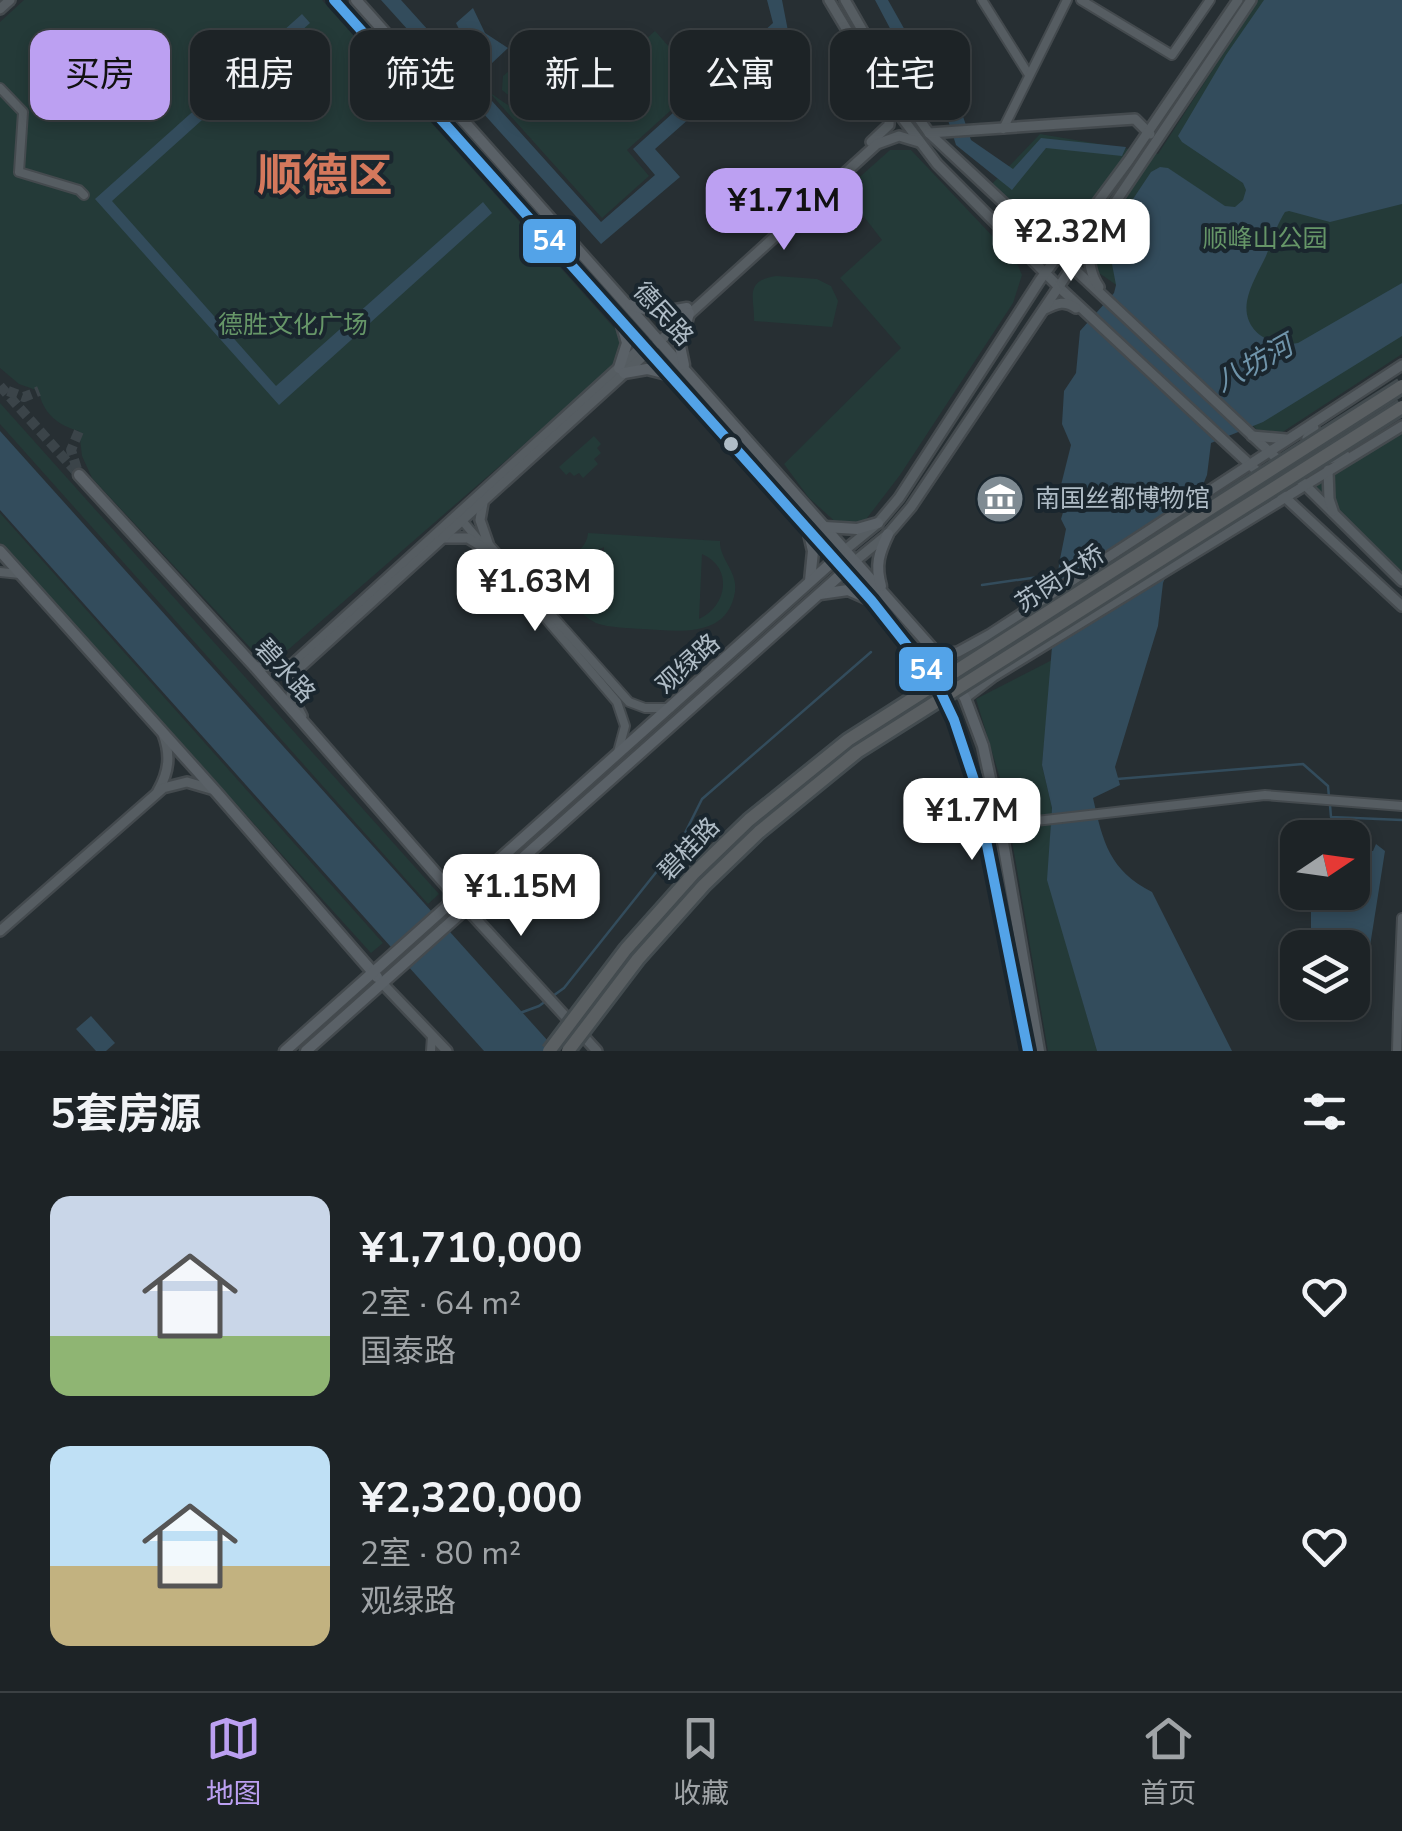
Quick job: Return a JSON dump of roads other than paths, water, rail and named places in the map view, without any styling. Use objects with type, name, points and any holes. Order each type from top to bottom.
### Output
[{"type":"highway","name":"苏岗大桥","points":[[749,820],[848,740],[1402,386]]},
{"type":"highway","name":"苏岗大桥","points":[[759,832],[857,752],[1402,406]]},
{"type":"highway","name":"碧桂路","points":[[549,1051],[626,949],[693,874],[749,820]]},
{"type":"highway","name":"碧桂路","points":[[568,1051],[638,959],[704,885],[759,832]]},
{"type":"main road","points":[[334,0],[808,528],[936,682],[954,720],[974,780],[1028,1051]]},
{"type":"main road","name":"德民路","points":[[356,0],[938,655],[965,698],[983,746],[1039,1051]]},
{"type":"main road","points":[[627,304],[653,312],[688,310],[680,346],[687,370]]},
{"type":"main road","points":[[618,316],[627,343],[622,370],[648,369],[673,377]]},
{"type":"main road","name":"碧水路","points":[[79,475],[255,667],[467,909]]},
{"type":"main road","points":[[825,527],[857,530],[878,524]]},
{"type":"main road","points":[[808,528],[813,551],[809,583]]},
{"type":"main road","points":[[882,592],[878,556],[888,534]]},
{"type":"main road","name":"观绿路","points":[[285,1051],[845,550]]},
{"type":"main road","points":[[0,551],[218,793],[382,983]]},
{"type":"main road","name":"观绿路","points":[[306,1051],[855,561]]},
{"type":"main road","points":[[819,594],[848,590],[872,601]]},
{"type":"street","points":[[829,0],[847,30]]},
{"type":"street","points":[[845,0],[888,75],[929,133],[1304,484],[1402,581]]},
{"type":"street","points":[[982,0],[1029,74]]},
{"type":"street","points":[[1002,129],[1067,0]]},
{"type":"street","points":[[1080,0],[1172,55],[1210,0]]},
{"type":"street","points":[[1152,136],[1238,0]]},
{"type":"street","points":[[1152,136],[1251,0]]},
{"type":"street","points":[[0,88],[23,112],[19,172],[80,190],[84,195]]},
{"type":"street","points":[[305,723],[291,695],[296,670],[889,125],[889,120]]},
{"type":"street","points":[[903,120],[919,142],[1062,290],[1402,606]]},
{"type":"street","points":[[929,133],[1135,120],[1152,136]]},
{"type":"street","points":[[688,310],[877,144],[898,136],[919,142]]},
{"type":"street","name":"观绿路","points":[[855,561],[888,534],[911,506],[1042,312],[1062,290],[1071,267],[1152,136]]},
{"type":"street","name":"观绿路","points":[[845,550],[878,524],[899,498],[1045,273],[1152,136]]},
{"type":"street","points":[[1093,235],[1088,253],[1094,280],[1120,312]]},
{"type":"street","points":[[1042,312],[1056,303],[1069,303],[1095,321]]},
{"type":"street","points":[[938,655],[958,652],[989,635],[1402,366]]},
{"type":"street","points":[[255,667],[292,665],[622,370]]},
{"type":"street","points":[[1339,406],[1309,432],[1307,438],[1314,455],[1324,460],[1366,447]]},
{"type":"street","points":[[965,698],[1258,512],[1402,426]]},
{"type":"street","points":[[1250,435],[1288,439]]},
{"type":"street","points":[[1328,470],[1329,498],[1336,518]]},
{"type":"street","points":[[484,500],[480,520],[486,546]]},
{"type":"street","points":[[1258,512],[1285,507],[1300,513]]},
{"type":"street","points":[[460,516],[622,710],[624,735],[617,756]]},
{"type":"street","points":[[440,539],[468,538],[486,546],[629,702],[645,708],[670,708]]},
{"type":"street","points":[[0,572],[22,574]]},
{"type":"street","points":[[156,793],[169,760],[159,727]]},
{"type":"street","points":[[0,931],[156,793],[187,782],[218,793]]},
{"type":"street","points":[[1000,825],[1265,796],[1402,806]]},
{"type":"street","points":[[467,909],[598,1051]]},
{"type":"street","points":[[1399,1048],[1402,918]]},
{"type":"street","points":[[382,983],[447,1051]]},
{"type":"street","points":[[431,1051],[432,1036]]},
{"type":"water","points":[[381,0],[401,0],[428,30],[408,30]]},
{"type":"water","points":[[767,0],[782,0],[788,30],[765,30],[773,23]]},
{"type":"water","points":[[875,0],[888,0],[905,30],[891,30]]},
{"type":"water","name":"八坊河","points":[[1264,0],[1402,0],[1402,204],[1330,222],[1285,212],[1250,289],[1249,321],[1260,336],[1278,343],[1298,343],[1402,283],[1402,336],[1263,422],[1211,443],[1207,475],[1163,583],[1158,626],[1115,767],[1120,785],[1093,798],[1110,853],[1126,874],[1152,892],[1232,1051],[1097,1051],[1047,880],[1052,808],[1042,765],[1059,564],[1066,529],[1061,519],[1067,499],[1060,489],[1071,445],[1062,424],[1064,391],[1076,373],[1080,331],[1114,293],[1107,238],[1151,172],[1168,168],[1225,206],[1235,207],[1243,200],[1243,183],[1178,136]]},
{"type":"water","points":[[473,8],[484,30],[460,30],[456,23]]},
{"type":"water","points":[[302,14],[310,23],[302,30],[284,30]]},
{"type":"water","points":[[490,36],[508,48],[490,63]]},
{"type":"water","points":[[490,99],[601,222],[655,175],[633,149],[670,116],[670,120],[688,120],[655,149],[680,177],[601,244],[489,120]]},
{"type":"water","points":[[190,114],[190,120],[202,120],[112,201],[276,386],[483,202],[492,213],[279,405],[95,199]]},
{"type":"water","points":[[948,120],[964,120],[971,140],[1013,169],[1041,138],[1126,147],[1122,156],[1046,148],[1012,190],[956,145]]},
{"type":"water","points":[[0,431],[557,1051],[484,1051],[0,510]]},
{"type":"water","points":[[1376,844],[1385,851],[1370,946],[1370,930],[1311,930],[1311,910],[1370,910],[1370,851]]},
{"type":"water","points":[[91,1016],[115,1043],[106,1051],[96,1051],[76,1029]]},
{"type":"waterway","points":[[982,585],[1059,574]]},
{"type":"waterway","points":[[520,1013],[539,1006],[564,988],[681,841],[702,799],[871,652]]},
{"type":"waterway","points":[[1117,779],[1303,764],[1328,786],[1329,797]]},
{"type":"waterway","points":[[1330,805],[1331,817],[1402,820]]},
{"type":"tunnel","points":[[0,386],[79,475]]},
{"type":"tunnel","points":[[8,391],[24,397],[39,391]]},
{"type":"tunnel","points":[[77,469],[71,450],[79,431]]},
{"type":"place","name":"南国丝都博物馆","points":[[1000,499]]},
{"type":"district","name":"顺德区","points":[[325,176]]},
{"type":"park label","name":"顺峰山公园","points":[[1265,239]]},
{"type":"park label","name":"德胜文化广场","points":[[293,325]]}]
